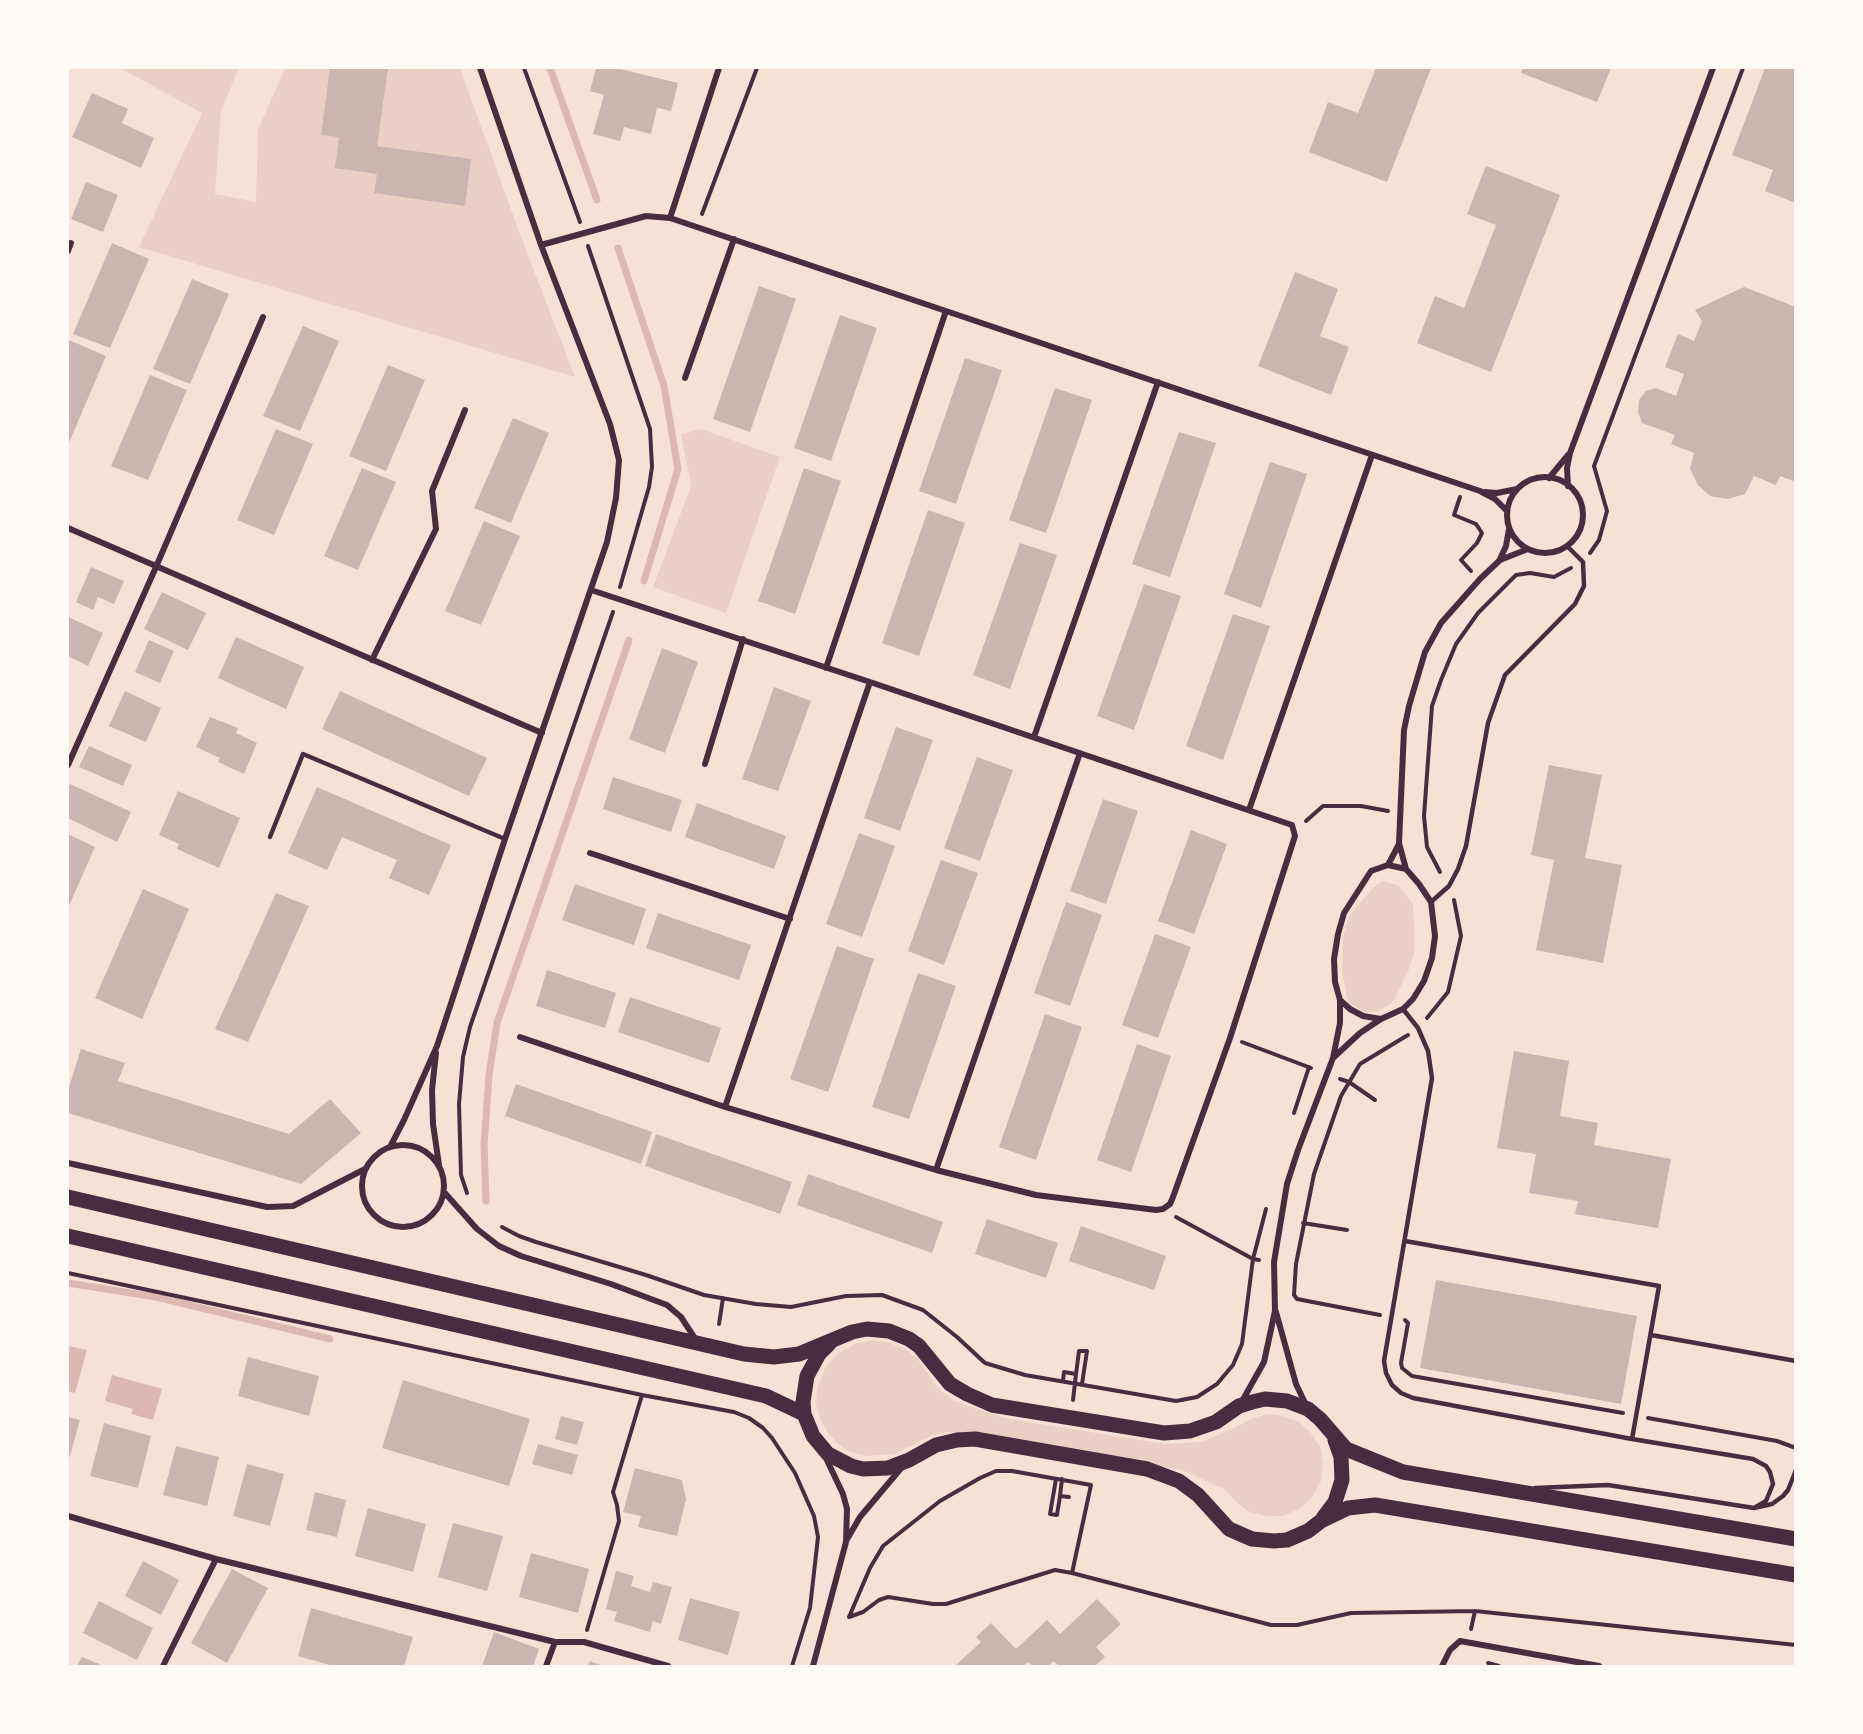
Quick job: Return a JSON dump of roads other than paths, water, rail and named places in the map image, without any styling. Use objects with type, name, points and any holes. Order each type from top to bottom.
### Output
[{"type":"main road","points":[[68,1197],[744,1354],[774,1358],[799,1354],[852,1332],[867,1329],[889,1331],[909,1339],[924,1351],[950,1384],[992,1405],[1164,1433],[1190,1431],[1216,1422],[1239,1406],[1252,1402],[1276,1399],[1287,1401],[1308,1409],[1320,1419],[1346,1449],[1403,1472],[1796,1539]]},
{"type":"main road","points":[[68,1236],[756,1394],[804,1414]]},
{"type":"main road","points":[[838,1338],[827,1346],[812,1365],[804,1389],[804,1414],[819,1444],[839,1461],[863,1469],[888,1468],[909,1460],[936,1445],[975,1439],[1147,1469],[1179,1481],[1198,1495],[1229,1529],[1252,1539],[1264,1541],[1287,1540],[1348,1508],[1375,1504],[1796,1575]]},
{"type":"main road","points":[[1321,1521],[1335,1502],[1342,1480],[1341,1457],[1330,1431]]},
{"type":"street","points":[[390,1147],[437,1046],[505,839],[591,590],[609,531],[616,498],[619,460],[610,424],[541,245],[480,68]]},
{"type":"street","points":[[670,218],[719,68]]},
{"type":"street","points":[[1568,486],[1567,468],[1570,453],[1713,68]]},
{"type":"street","points":[[541,245],[646,216],[670,218],[1464,486],[1497,493],[1517,489]]},
{"type":"street","points":[[685,378],[734,239]]},
{"type":"street","points":[[68,251],[71,243]]},
{"type":"street","points":[[826,668],[946,311]]},
{"type":"street","points":[[68,765],[263,317]]},
{"type":"street","points":[[1034,737],[1158,382]]},
{"type":"street","points":[[372,660],[436,529],[432,491],[465,410]]},
{"type":"street","points":[[1549,478],[1570,453]]},
{"type":"street","points":[[1249,810],[1372,455]]},
{"type":"street","points":[[1500,560],[1506,546],[1509,528],[1507,511],[1510,499],[1526,482],[1538,478],[1549,478],[1568,486],[1579,500],[1582,517],[1579,531],[1567,546],[1552,552],[1540,553],[1528,549],[1513,536],[1509,528]]},
{"type":"street","points":[[1480,491],[1495,499],[1507,511]]},
{"type":"street","points":[[68,528],[542,734]]},
{"type":"street","points":[[1333,1058],[1360,1033],[1403,1009],[1413,999],[1424,981],[1432,958],[1435,936],[1431,902],[1406,869],[1399,843],[1404,730],[1425,652],[1440,623],[1480,579],[1500,560],[1528,549]]},
{"type":"street","points":[[520,1037],[725,1107],[936,1170],[1036,1196],[1163,1209],[1170,1204],[1230,1038],[1295,836],[1292,825],[870,681],[591,590]]},
{"type":"street","points":[[705,764],[743,639]]},
{"type":"street","points":[[725,1107],[870,681]]},
{"type":"street","points":[[936,1170],[1080,753]]},
{"type":"street","points":[[1388,866],[1399,843]]},
{"type":"street","points":[[590,853],[789,919]]},
{"type":"street","points":[[1239,1406],[1264,1362],[1275,1311],[1275,1262],[1287,1184],[1333,1058],[1340,1023],[1340,1000],[1335,982],[1334,959],[1344,913],[1371,871],[1388,866],[1406,869]]},
{"type":"street","points":[[1340,1000],[1363,1016],[1382,1019]]},
{"type":"street","points":[[437,1046],[432,1090],[440,1168],[444,1184],[440,1205],[431,1217],[419,1224],[405,1227],[391,1226],[378,1220],[368,1209],[363,1197],[361,1182],[365,1169],[371,1160],[390,1147],[413,1146],[433,1158],[440,1168]]},
{"type":"street","points":[[68,1163],[267,1207],[293,1206],[365,1169]]},
{"type":"street","points":[[444,1192],[477,1230],[499,1246],[521,1256],[611,1284],[667,1305],[681,1317],[698,1343]]},
{"type":"street","points":[[1275,1311],[1296,1384],[1308,1409]]},
{"type":"street","points":[[813,1666],[846,1542],[847,1509],[843,1494],[819,1444]]},
{"type":"street","points":[[846,1542],[860,1516],[909,1460]]},
{"type":"street","points":[[68,1516],[216,1559],[555,1642],[584,1642],[668,1666]]},
{"type":"street","points":[[163,1666],[216,1559]]},
{"type":"street","points":[[1442,1666],[1450,1650],[1460,1641],[1599,1666]]},
{"type":"street","points":[[546,1666],[555,1642]]},
{"type":"lane","points":[[1431,902],[1449,886],[1466,846],[1488,723],[1505,675],[1575,604],[1584,586],[1583,562],[1567,546]]},
{"type":"lane","points":[[270,837],[303,754],[505,839]]},
{"type":"lane","points":[[1403,1009],[1418,1028],[1428,1051],[1432,1078],[1384,1361],[1386,1373],[1396,1389],[1407,1396],[1760,1461],[1770,1472],[1773,1484],[1766,1501],[1754,1508]]},
{"type":"lane","points":[[1406,1241],[1659,1286],[1632,1439]]},
{"type":"lane","points":[[1651,1335],[1796,1360]]},
{"type":"lane","points":[[1500,1489],[1608,1485],[1754,1508],[1772,1504],[1783,1496],[1796,1470]]},
{"type":"waterway","points":[[550,68],[597,200]]},
{"type":"waterway","points":[[618,248],[664,386],[678,469],[644,581]]},
{"type":"waterway","points":[[486,1201],[484,1145],[489,1075],[497,1023],[629,640]]},
{"type":"waterway","points":[[68,1283],[156,1297],[330,1339]]}]
